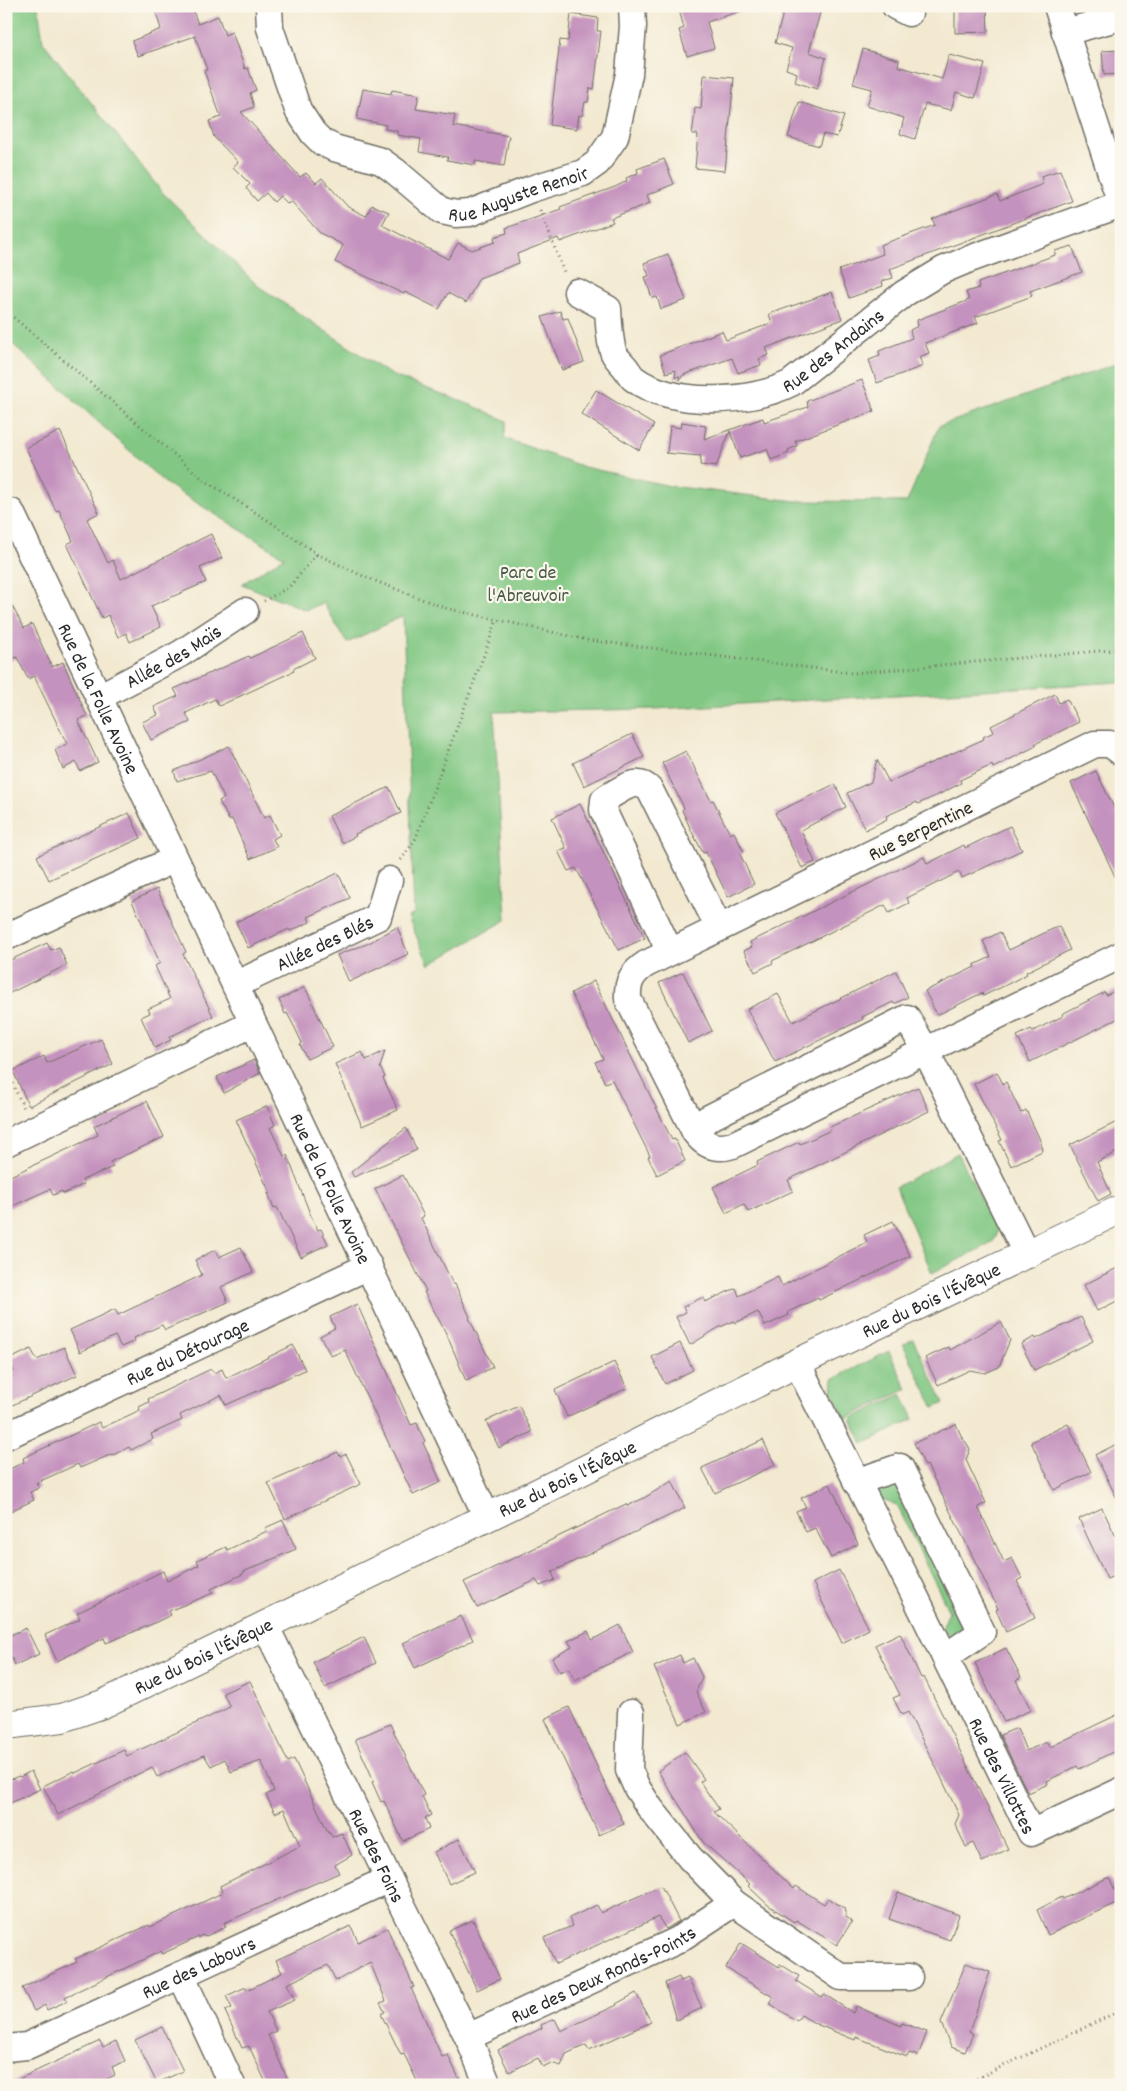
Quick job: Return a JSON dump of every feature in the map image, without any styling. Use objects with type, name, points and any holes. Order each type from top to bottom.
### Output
[{"type":"street","name":"Rue Auguste Renoir","points":[[270,6],[270,28],[298,110],[313,133],[322,142],[334,148],[380,161],[396,170],[442,211],[448,213],[470,213],[531,189],[583,173],[590,169],[607,151],[615,136],[629,74],[633,26],[632,6]]},
{"type":"street","points":[[1057,6],[1121,204]]},
{"type":"street","points":[[1065,32],[1121,16]]},
{"type":"street","name":"Rue des Andains","points":[[577,292],[608,309],[613,352],[633,378],[660,392],[677,396],[714,399],[748,396],[783,387],[791,383],[905,293],[943,270],[1121,204]]},
{"type":"street","name":"Rue de la Folle Avoine","points":[[11,512],[15,540],[99,697],[252,1024],[487,1517]]},
{"type":"street","name":"Allée des Maïs","points":[[99,697],[180,654],[244,611]]},
{"type":"street","name":"Rue Serpentine","points":[[1121,752],[1110,744],[1095,744],[670,952],[638,969],[631,977],[628,999],[695,1132],[710,1146],[718,1148],[733,1145],[1121,955]]},
{"type":"street","points":[[670,952],[603,810],[604,800],[608,796],[634,784],[642,784],[650,790],[719,928]]},
{"type":"street","points":[[6,937],[175,858]]},
{"type":"street","name":"Allée des Blés","points":[[235,985],[378,917],[389,880]]},
{"type":"street","points":[[695,1132],[707,1119],[907,1018],[926,1051],[1027,1255]]},
{"type":"street","points":[[6,1143],[252,1024]]},
{"type":"street","name":"Rue du Bois l'Évêque","points":[[6,1725],[62,1718],[103,1704],[797,1364],[1121,1209]]},
{"type":"street","name":"Rue du Détourage","points":[[6,1436],[369,1266]]},
{"type":"street","name":"Rue des Villottes","points":[[797,1364],[945,1657],[1031,1833],[1121,1791]]},
{"type":"street","points":[[856,1482],[900,1466],[982,1632],[945,1657]]},
{"type":"street","name":"Rue des Foins","points":[[265,1625],[468,2037],[488,2085]]},
{"type":"street","points":[[631,1713],[629,1770],[637,1788],[650,1808],[690,1858],[734,1903],[841,1977],[909,1977]]},
{"type":"street","name":"Rue des Labours","points":[[6,2048],[27,2046],[389,1880]]},
{"type":"street","name":"Rue des Deux Ronds-Points","points":[[468,2037],[676,1941],[734,1903]]},
{"type":"street","points":[[181,1975],[232,2085]]},
{"type":"path","points":[[531,189],[569,284],[577,292]]},
{"type":"path","points":[[6,310],[204,480],[317,554],[365,578],[446,608],[587,640],[852,673],[1121,649]]},
{"type":"path","points":[[244,611],[289,587],[317,554]]},
{"type":"path","points":[[389,880],[415,840],[497,620]]},
{"type":"path","points":[[6,1070],[34,1130]]},
{"type":"path","points":[[963,2085],[1113,2014],[1121,2007]]},
{"type":"green space","name":"Parc de l'Abreuvoir","points":[[6,6],[38,6],[43,42],[162,192],[258,286],[391,375],[471,405],[507,421],[504,438],[584,467],[670,486],[796,501],[907,502],[939,426],[1121,362],[1121,682],[655,709],[494,712],[506,920],[429,965],[408,917],[414,914],[403,616],[347,643],[323,603],[306,610],[242,584],[284,557],[165,483],[6,338]]},
{"type":"green space","points":[[958,1153],[997,1230],[996,1237],[992,1243],[932,1273],[896,1187]]},
{"type":"green space","points":[[913,1339],[944,1403],[934,1408],[903,1344]]},
{"type":"green space","points":[[889,1351],[907,1389],[845,1419],[832,1391],[833,1379]]},
{"type":"green space","points":[[902,1394],[914,1419],[863,1444],[851,1419]]},
{"type":"green space","points":[[891,1479],[900,1492],[957,1613],[965,1610],[968,1626],[952,1637],[942,1629],[949,1611],[897,1505],[878,1499],[878,1489]]},
{"type":"building","points":[[164,6],[191,6],[198,24],[218,16],[225,35],[232,32],[245,69],[248,68],[256,90],[250,93],[254,107],[241,112],[300,177],[306,173],[316,183],[322,178],[348,207],[366,216],[372,205],[389,212],[382,225],[448,259],[458,243],[472,250],[495,242],[494,237],[507,233],[506,228],[561,209],[560,207],[615,187],[627,181],[626,178],[638,173],[637,169],[664,159],[674,184],[647,195],[650,203],[611,218],[613,222],[560,242],[558,238],[517,254],[519,263],[479,278],[466,303],[448,293],[439,309],[335,262],[343,245],[320,233],[291,201],[288,204],[280,196],[274,202],[266,193],[257,201],[246,188],[250,184],[233,167],[238,162],[214,137],[209,121],[221,117],[204,71],[207,70],[195,36],[138,56],[132,41],[161,29],[155,10]]},
{"type":"building","points":[[678,6],[744,6],[744,10],[707,22],[714,48],[687,56],[679,30],[684,28]]},
{"type":"building","points":[[785,6],[822,6],[809,52],[826,58],[817,89],[795,82],[797,73],[786,69],[792,48],[775,43]]},
{"type":"building","points":[[955,6],[987,6],[988,32],[955,33]]},
{"type":"building","points":[[571,14],[598,18],[597,31],[601,31],[594,89],[590,88],[588,102],[585,102],[582,116],[579,115],[577,129],[550,125],[560,40],[568,41]]},
{"type":"building","points":[[863,49],[899,60],[898,66],[942,79],[949,55],[985,64],[975,98],[956,92],[951,110],[925,104],[915,139],[900,134],[904,118],[867,106],[872,89],[853,84]]},
{"type":"building","points":[[1121,50],[1121,74],[1104,75],[1102,51]]},
{"type":"building","points":[[704,75],[734,78],[725,171],[695,168],[698,134],[692,134],[695,108],[701,109]]},
{"type":"building","points":[[363,89],[391,94],[392,90],[419,95],[416,109],[455,115],[453,126],[509,136],[504,166],[475,161],[475,165],[447,160],[448,157],[419,152],[421,139],[397,135],[397,131],[385,129],[386,125],[357,119]]},
{"type":"building","points":[[799,102],[844,116],[837,137],[823,134],[819,146],[788,137]]},
{"type":"building","points":[[1060,170],[1072,201],[890,269],[893,278],[882,281],[883,286],[849,298],[839,270],[883,254],[880,245],[935,225],[932,219],[997,194],[1000,201],[1043,184],[1041,176]]},
{"type":"building","points":[[1072,246],[1082,272],[1030,291],[1032,296],[975,317],[978,323],[925,343],[929,353],[919,357],[923,366],[877,383],[869,360],[880,356],[879,351],[912,338],[910,330],[918,326],[917,320],[969,300],[966,292],[979,288],[978,283],[1055,255],[1055,251]]},
{"type":"building","points":[[668,254],[686,300],[661,309],[657,297],[652,298],[645,277],[649,276],[644,263]]},
{"type":"building","points":[[832,292],[842,319],[766,348],[769,355],[759,359],[761,365],[738,373],[732,358],[683,375],[680,380],[679,376],[675,378],[676,370],[666,373],[660,355],[722,331],[726,340],[772,323],[769,314]]},
{"type":"building","points":[[560,311],[563,319],[568,318],[584,362],[562,370],[542,317]]},
{"type":"building","points":[[862,380],[874,411],[795,441],[797,446],[788,450],[789,453],[771,460],[767,449],[740,458],[730,431],[716,467],[700,465],[701,456],[665,453],[667,452],[670,426],[681,428],[682,422],[706,426],[704,439],[763,418],[764,422],[808,407],[807,401]]},
{"type":"building","points":[[596,390],[654,425],[639,450],[581,414]]},
{"type":"building","points":[[60,431],[99,513],[87,519],[108,563],[113,560],[121,579],[211,534],[222,558],[200,568],[206,582],[151,606],[161,627],[130,642],[126,633],[118,637],[108,615],[102,618],[67,544],[73,541],[59,510],[56,511],[26,448]]},
{"type":"building","points":[[6,595],[24,628],[32,624],[52,667],[63,662],[87,716],[78,720],[98,762],[80,771],[76,762],[63,769],[55,750],[67,744],[34,676],[28,679],[17,657],[6,662]]},
{"type":"building","points":[[303,633],[315,658],[293,669],[294,671],[219,706],[215,699],[186,713],[190,722],[151,740],[142,722],[158,715],[154,707],[178,696],[174,689],[249,656],[250,658]]},
{"type":"building","points":[[1055,694],[1059,703],[1067,699],[1079,722],[993,768],[992,765],[960,780],[961,783],[940,794],[886,816],[887,819],[865,830],[847,793],[871,782],[877,760],[889,782],[984,739],[983,737],[994,732],[991,726]]},
{"type":"building","points":[[632,734],[644,757],[584,786],[573,763]]},
{"type":"building","points":[[229,746],[264,818],[270,815],[280,835],[273,839],[277,847],[250,859],[232,819],[229,820],[219,801],[224,798],[211,771],[177,781],[174,771]]},
{"type":"building","points":[[686,751],[730,834],[734,832],[744,852],[740,854],[754,884],[728,897],[706,852],[703,853],[691,830],[682,810],[684,808],[662,763]]},
{"type":"building","points":[[1096,771],[1121,822],[1121,889],[1071,783]]},
{"type":"building","points":[[835,784],[846,807],[801,830],[815,862],[802,868],[775,813]]},
{"type":"building","points":[[389,787],[401,813],[355,834],[356,836],[342,843],[329,816]]},
{"type":"building","points":[[580,804],[645,938],[619,950],[576,868],[568,871],[558,851],[566,848],[552,818]]},
{"type":"building","points":[[129,813],[141,838],[49,880],[37,856]]},
{"type":"building","points":[[1010,826],[1022,850],[962,878],[959,872],[907,898],[909,903],[889,913],[885,905],[772,961],[773,963],[755,972],[744,951],[752,947],[750,942],[924,857],[927,864],[964,845],[965,848]]},
{"type":"building","points":[[338,873],[350,898],[308,917],[310,922],[290,931],[289,929],[248,948],[236,922]]},
{"type":"building","points":[[157,889],[186,952],[183,954],[213,1016],[169,1037],[171,1040],[155,1048],[141,1017],[150,1013],[148,1009],[170,999],[155,966],[160,963],[132,901]]},
{"type":"building","points":[[1059,926],[1070,950],[1026,972],[1027,974],[1004,986],[983,996],[982,993],[937,1015],[925,991],[975,967],[974,965],[991,957],[983,941],[1000,932],[1009,950]]},
{"type":"building","points":[[397,927],[408,954],[349,982],[337,955],[367,944]]},
{"type":"building","points":[[47,943],[51,950],[59,947],[67,965],[6,995],[6,962]]},
{"type":"building","points":[[896,971],[908,997],[862,1017],[863,1019],[775,1062],[747,1009],[778,994],[793,1022]]},
{"type":"building","points":[[683,972],[712,1031],[688,1043],[659,983]]},
{"type":"building","points":[[594,981],[672,1140],[675,1139],[685,1161],[657,1175],[648,1157],[650,1156],[612,1080],[605,1083],[595,1062],[603,1059],[571,993]]},
{"type":"building","points":[[305,987],[333,1047],[307,1059],[295,1028],[287,1013],[285,1014],[279,1000]]},
{"type":"building","points":[[1121,988],[1121,1017],[1030,1062],[1017,1036],[1031,1029],[1033,1031],[1063,1016],[1062,1014],[1105,992],[1106,995]]},
{"type":"building","points":[[101,1039],[113,1064],[29,1106],[13,1071],[44,1056],[47,1063]]},
{"type":"building","points":[[385,1051],[380,1067],[398,1110],[362,1126],[335,1064],[362,1052],[366,1060]]},
{"type":"building","points":[[254,1060],[260,1073],[224,1093],[217,1077]]},
{"type":"building","points":[[997,1072],[1003,1084],[1006,1082],[1021,1113],[1026,1110],[1040,1140],[1042,1151],[1011,1166],[999,1141],[1002,1140],[974,1084]]},
{"type":"building","points":[[918,1087],[929,1111],[788,1180],[793,1191],[748,1212],[744,1204],[726,1213],[713,1187],[758,1165],[757,1162],[799,1142],[800,1144],[816,1137],[831,1130],[830,1127]]},
{"type":"building","points":[[147,1101],[164,1137],[110,1162],[113,1167],[82,1180],[84,1184],[63,1194],[62,1191],[53,1195],[50,1189],[6,1209],[6,1178],[98,1135],[94,1126]]},
{"type":"building","points":[[267,1106],[275,1125],[270,1128],[284,1156],[287,1155],[311,1216],[318,1230],[321,1229],[328,1244],[301,1257],[277,1207],[274,1208],[268,1193],[270,1193],[236,1120]]},
{"type":"building","points":[[1121,1120],[1121,1150],[1097,1162],[1111,1194],[1098,1201],[1070,1145]]},
{"type":"building","points":[[406,1128],[417,1150],[354,1177],[351,1172]]},
{"type":"building","points":[[403,1175],[424,1216],[421,1218],[453,1284],[455,1284],[493,1367],[466,1381],[447,1335],[424,1292],[426,1291],[375,1189]]},
{"type":"building","points":[[893,1221],[910,1256],[819,1300],[818,1298],[788,1312],[789,1315],[765,1326],[758,1312],[735,1323],[734,1321],[718,1328],[690,1345],[676,1317],[686,1312],[683,1307],[703,1297],[705,1302],[736,1288],[739,1296],[778,1277],[782,1286],[867,1242],[864,1235]]},
{"type":"building","points":[[241,1247],[253,1272],[221,1287],[228,1302],[165,1330],[162,1325],[134,1338],[135,1341],[121,1347],[115,1336],[80,1352],[70,1330],[115,1309],[118,1315],[202,1275],[195,1260],[215,1250],[219,1257]]},
{"type":"building","points":[[1121,1266],[1121,1299],[1097,1311],[1084,1285]]},
{"type":"building","points":[[357,1304],[411,1425],[417,1423],[425,1441],[423,1443],[441,1482],[413,1495],[345,1350],[331,1356],[320,1336],[335,1328],[330,1317]]},
{"type":"building","points":[[1081,1317],[1093,1341],[1034,1370],[1021,1344],[1035,1337],[1036,1339]]},
{"type":"building","points":[[1001,1322],[1010,1340],[999,1367],[985,1373],[970,1370],[938,1385],[925,1358],[949,1347],[950,1350]]},
{"type":"building","points":[[680,1343],[693,1370],[665,1384],[652,1357]]},
{"type":"building","points":[[293,1345],[305,1370],[226,1405],[221,1395],[180,1415],[182,1420],[151,1434],[153,1439],[131,1450],[129,1447],[80,1468],[78,1464],[36,1483],[39,1488],[30,1492],[34,1500],[6,1513],[6,1471],[24,1462],[23,1458],[99,1422],[102,1428],[140,1410],[139,1407],[149,1402],[148,1399],[211,1369],[214,1373],[222,1369],[226,1378]]},
{"type":"building","points":[[64,1347],[77,1375],[6,1408],[6,1375],[14,1371],[8,1360],[31,1349],[37,1360]]},
{"type":"building","points":[[614,1362],[627,1388],[567,1417],[555,1390]]},
{"type":"building","points":[[519,1406],[532,1432],[499,1448],[486,1421]]},
{"type":"building","points":[[956,1424],[963,1440],[970,1449],[966,1460],[986,1503],[978,1507],[1004,1562],[1012,1558],[1022,1578],[1017,1581],[1035,1618],[1006,1632],[996,1610],[998,1609],[977,1565],[914,1443]]},
{"type":"building","points":[[1068,1424],[1091,1472],[1054,1490],[1031,1442]]},
{"type":"building","points":[[763,1440],[775,1465],[715,1493],[702,1468]]},
{"type":"building","points":[[1121,1442],[1121,1506],[1095,1455]]},
{"type":"building","points":[[338,1452],[340,1457],[346,1454],[361,1484],[285,1519],[268,1483]]},
{"type":"building","points":[[672,1481],[685,1508],[552,1572],[555,1580],[540,1586],[536,1580],[477,1608],[464,1582],[626,1504],[627,1506],[644,1498]]},
{"type":"building","points":[[830,1484],[858,1544],[831,1558],[815,1528],[806,1532],[796,1511],[806,1507],[801,1498]]},
{"type":"building","points":[[1102,1508],[1121,1547],[1121,1573],[1107,1579],[1079,1519]]},
{"type":"building","points":[[283,1520],[296,1549],[243,1572],[243,1574],[211,1589],[213,1593],[169,1611],[171,1615],[150,1625],[106,1643],[104,1638],[57,1661],[45,1635],[80,1619],[77,1613],[163,1571],[167,1581],[199,1565],[197,1560],[226,1547],[227,1550],[267,1531],[265,1528]]},
{"type":"building","points":[[839,1570],[869,1629],[842,1643],[813,1583]]},
{"type":"building","points":[[461,1616],[473,1640],[415,1668],[403,1643]]},
{"type":"building","points":[[620,1625],[633,1652],[575,1680],[569,1668],[560,1672],[552,1658],[572,1647],[568,1641],[588,1631],[592,1640]]},
{"type":"building","points":[[26,1628],[39,1654],[15,1665],[6,1646],[6,1637]]},
{"type":"building","points":[[900,1633],[921,1678],[924,1677],[1008,1849],[982,1862],[973,1843],[966,1847],[955,1824],[959,1815],[938,1771],[908,1712],[902,1715],[893,1698],[900,1695],[875,1645]]},
{"type":"building","points":[[364,1637],[376,1663],[325,1688],[313,1662]]},
{"type":"building","points":[[1006,1648],[1021,1677],[1016,1680],[1031,1710],[1004,1722],[975,1663]]},
{"type":"building","points":[[680,1655],[683,1663],[693,1658],[702,1677],[696,1692],[706,1712],[680,1724],[654,1667]]},
{"type":"building","points":[[250,1681],[288,1762],[294,1759],[328,1832],[330,1832],[332,1837],[342,1833],[352,1855],[335,1865],[339,1873],[224,1923],[226,1927],[204,1937],[203,1935],[162,1954],[161,1951],[65,1997],[67,2001],[47,2010],[45,2005],[34,2011],[22,1988],[77,1962],[75,1959],[149,1925],[150,1927],[222,1893],[220,1886],[300,1846],[284,1809],[275,1813],[266,1795],[274,1791],[261,1761],[231,1772],[225,1759],[211,1766],[204,1755],[157,1777],[152,1767],[58,1815],[43,1786],[124,1750],[127,1756],[230,1707],[223,1693]]},
{"type":"building","points":[[569,1707],[624,1824],[599,1835],[545,1719]]},
{"type":"building","points":[[1121,1713],[1121,1748],[1079,1769],[1077,1766],[1047,1781],[1048,1784],[1028,1793],[1000,1735],[1017,1728],[1026,1751],[1047,1742],[1050,1747]]},
{"type":"building","points":[[390,1724],[424,1795],[422,1796],[431,1815],[425,1818],[429,1829],[403,1841],[384,1801],[381,1802],[372,1782],[374,1781],[355,1739]]},
{"type":"building","points":[[685,1752],[704,1779],[700,1782],[719,1809],[714,1812],[794,1889],[796,1886],[824,1904],[828,1898],[844,1908],[846,1917],[852,1921],[837,1945],[796,1920],[794,1922],[768,1905],[748,1886],[750,1884],[703,1842],[658,1771]]},
{"type":"building","points":[[31,1771],[40,1789],[6,1805],[6,1781]]},
{"type":"building","points":[[459,1839],[475,1872],[449,1884],[434,1852]]},
{"type":"building","points":[[1109,1877],[1120,1901],[1048,1935],[1037,1910]]},
{"type":"building","points":[[661,1886],[679,1921],[666,1929],[658,1917],[556,1964],[544,1938],[572,1926],[569,1918],[597,1905],[601,1913]]},
{"type":"building","points":[[898,1892],[959,1915],[950,1940],[889,1919]]},
{"type":"building","points":[[473,1920],[500,1979],[477,1990],[449,1931]]},
{"type":"building","points":[[351,1926],[358,1942],[387,1928],[414,1987],[411,1988],[442,2057],[448,2055],[462,2085],[419,2085],[404,2054],[401,2055],[381,2014],[385,2012],[380,2003],[386,2001],[370,1962],[336,1981],[328,1965],[287,1984],[295,2000],[267,2012],[276,2031],[268,2035],[290,2085],[267,2085],[249,2046],[242,2048],[225,2011],[232,2008],[226,1996],[246,1987],[247,1990],[282,1973],[276,1960]]},
{"type":"building","points":[[741,1943],[779,1967],[780,1964],[799,1976],[796,1981],[822,1997],[824,1994],[853,2013],[856,2006],[901,2026],[902,2023],[927,2032],[918,2056],[909,2053],[907,2057],[856,2037],[855,2040],[816,2024],[801,2015],[797,2021],[769,2003],[773,1997],[726,1968]]},
{"type":"building","points":[[966,1963],[990,1972],[969,2032],[973,2034],[965,2052],[951,2047],[941,2023]]},
{"type":"building","points":[[679,1977],[681,1981],[688,1978],[702,2008],[676,2020],[665,1983]]},
{"type":"building","points":[[636,1993],[651,2022],[589,2050],[586,2045],[566,2054],[561,2066],[551,2063],[543,2067],[538,2058],[509,2072],[498,2050],[542,2028],[541,2025],[555,2019],[561,2031],[617,2005]]},
{"type":"building","points":[[162,2027],[183,2071],[157,2083],[135,2040]]},
{"type":"building","points":[[100,2041],[103,2047],[116,2041],[125,2061],[112,2067],[115,2075],[95,2085],[6,2085]]}]
